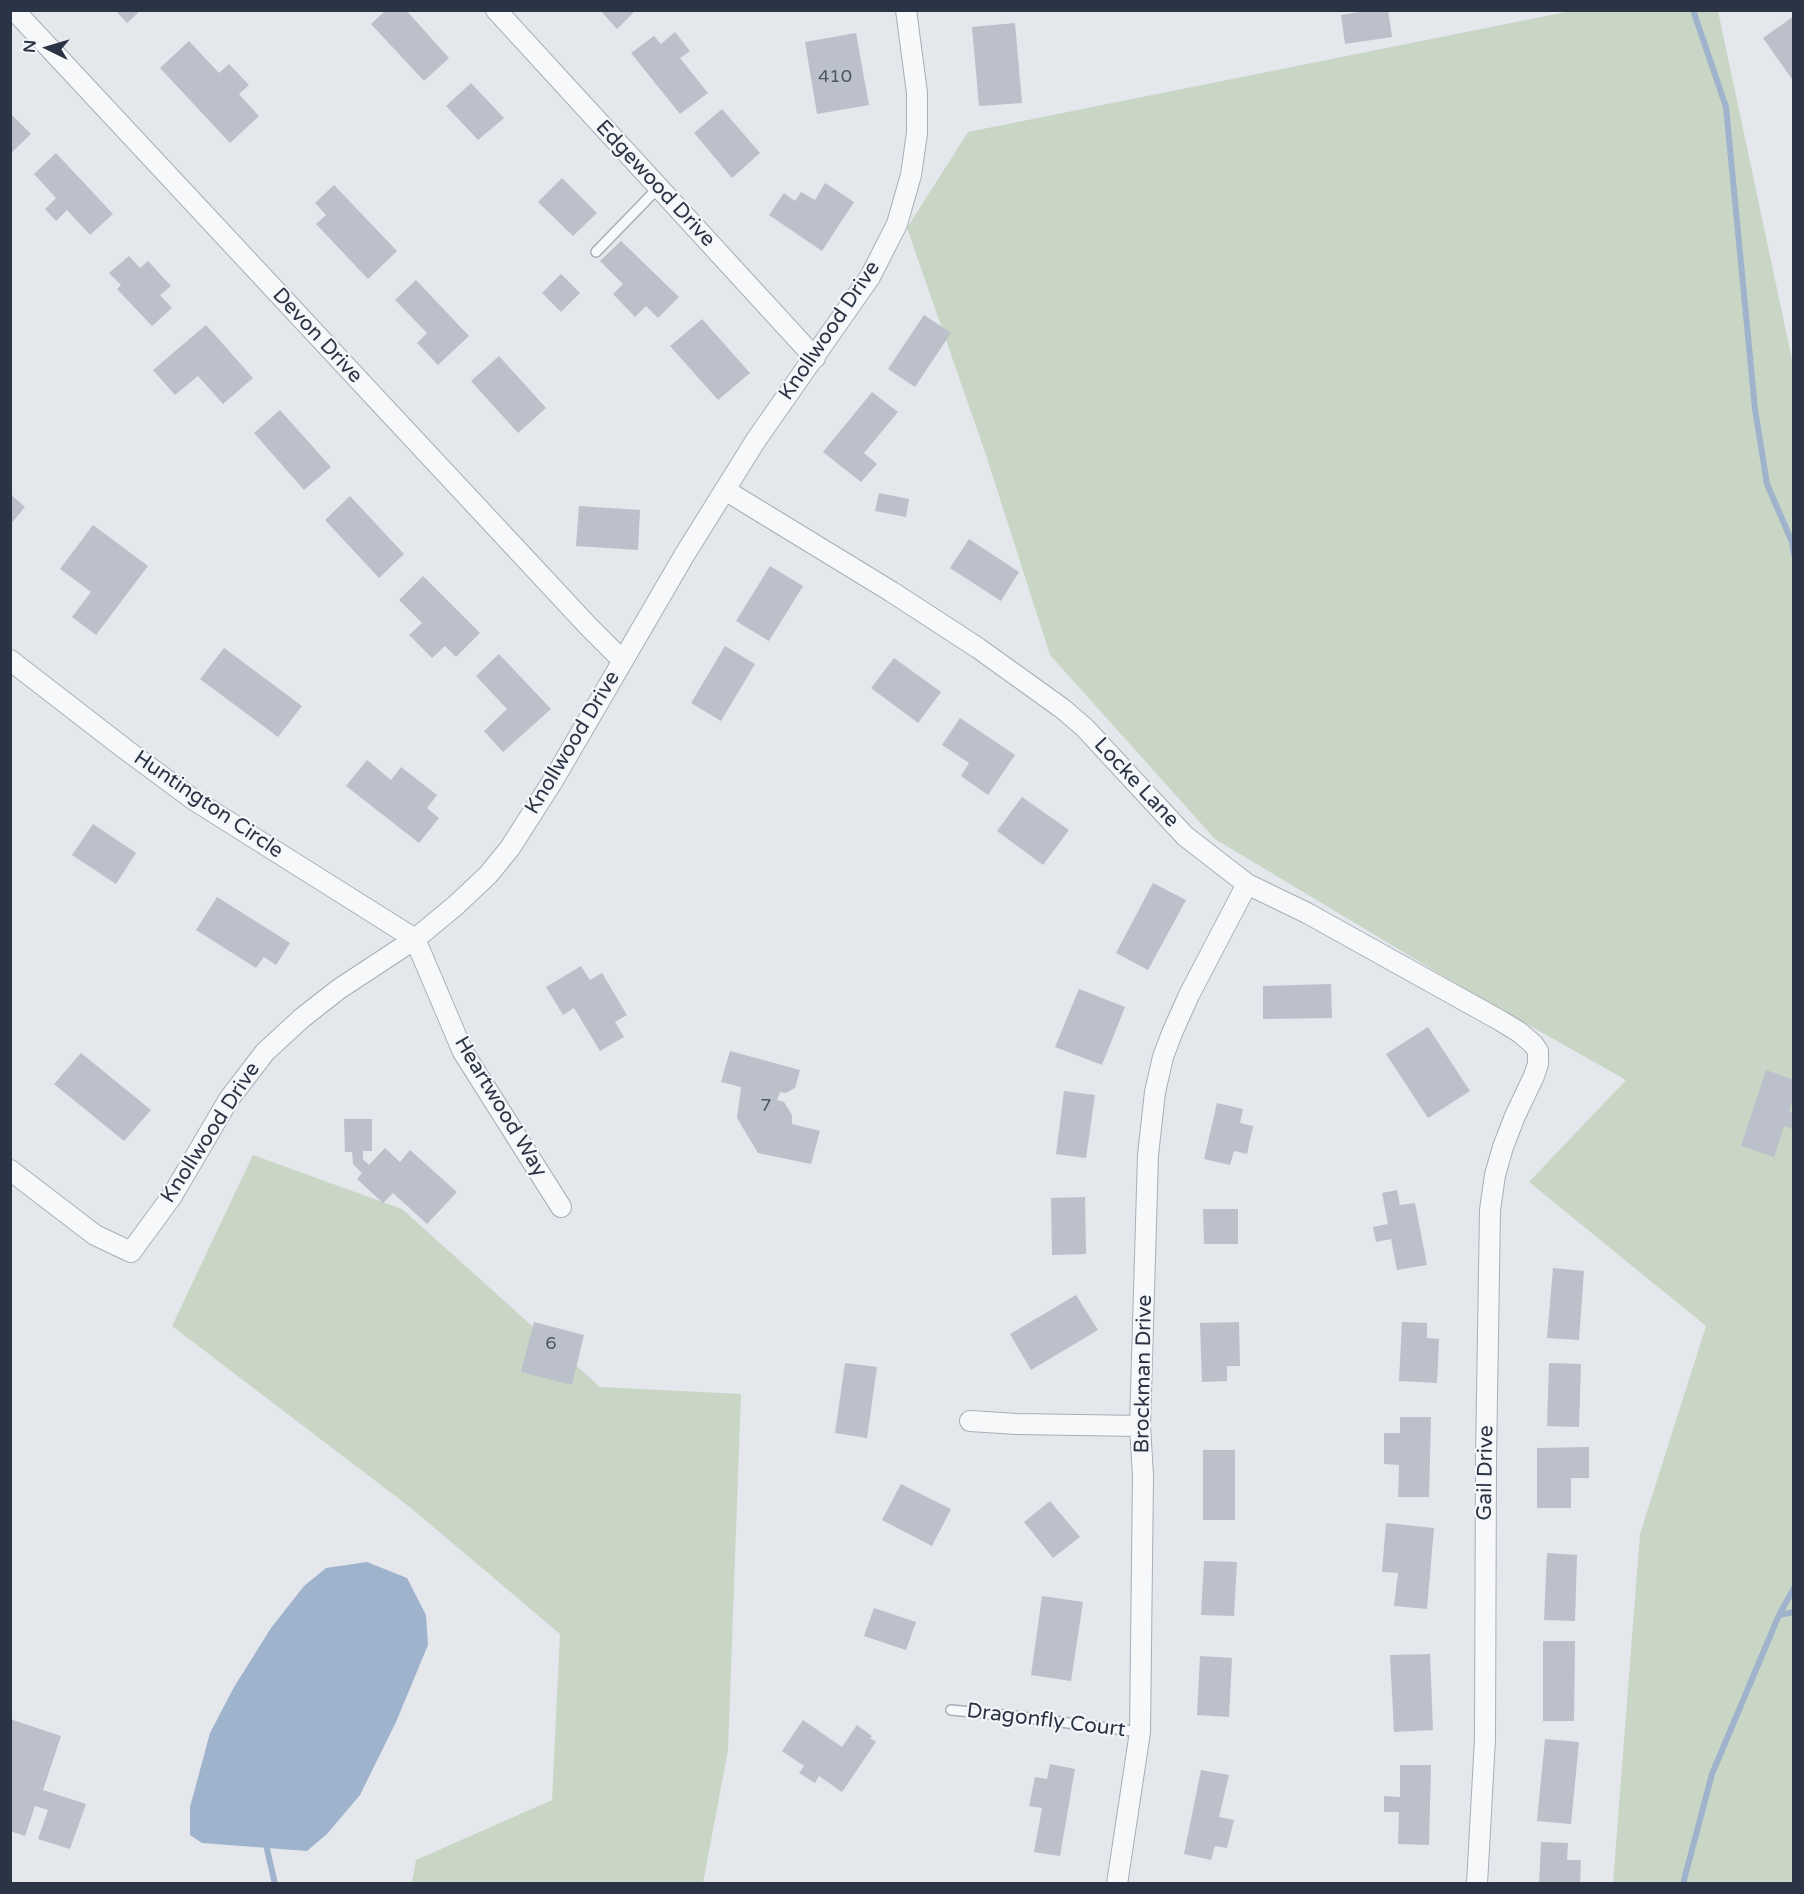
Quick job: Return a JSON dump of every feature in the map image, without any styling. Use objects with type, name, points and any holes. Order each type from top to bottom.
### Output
[{"type":"street","name":"Devon Drive","points":[[14,10],[588,627],[622,660]]},
{"type":"street","name":"Edgewood Drive","points":[[496,10],[815,358]]},
{"type":"street","name":"Knollwood Drive","points":[[10,1170],[81,1225],[131,1252],[172,1196],[229,1099],[265,1052],[302,1018],[339,989],[415,939],[455,906],[488,875],[510,848],[554,780],[622,660],[756,440],[870,277],[897,224],[911,175],[917,123],[917,93],[906,10]]},
{"type":"street","name":"Locke Lane","points":[[725,490],[978,648],[1063,710],[1085,728],[1185,836],[1247,884],[1307,913],[1519,1032],[1538,1051],[1536,1070]]},
{"type":"street","name":"Huntington Circle","points":[[10,660],[125,750],[194,800],[415,939]]},
{"type":"street","name":"Brockman Drive","points":[[1117,1884],[1140,1732],[1143,1488],[1140,1426],[1148,1155],[1155,1092],[1163,1056],[1172,1033],[1247,884]]},
{"type":"street","name":"Heartwood Way","points":[[415,939],[463,1052],[561,1207]]},
{"type":"street","name":"Gail Drive","points":[[1477,1884],[1485,1739],[1490,1210],[1495,1175],[1503,1147],[1536,1070]]},
{"type":"street","points":[[970,1421],[1140,1426]]},
{"type":"lane","points":[[596,252],[658,188]]},
{"type":"lane","name":"Dragonfly Court","points":[[951,1710],[1140,1732]]},
{"type":"green space","points":[[1571,11],[1718,11],[1794,369],[1793,1883],[1613,1883],[1640,1534],[1706,1326],[1529,1182],[1626,1080],[1465,989],[1215,839],[1050,655],[985,452],[907,228],[968,132]]},
{"type":"green space","points":[[253,1155],[402,1209],[600,1387],[741,1394],[728,1750],[703,1883],[412,1883],[416,1860],[552,1800],[560,1634],[411,1508],[172,1326]]},
{"type":"water","points":[[367,1562],[407,1578],[426,1615],[428,1645],[396,1722],[360,1795],[327,1834],[307,1851],[202,1843],[190,1835],[190,1807],[210,1733],[234,1687],[271,1628],[304,1586],[326,1568]]},
{"type":"building","points":[[115,10],[141,10],[127,23]]},
{"type":"building","points":[[386,10],[406,10],[449,58],[424,81],[371,24]]},
{"type":"building","points":[[600,10],[636,10],[617,29]]},
{"type":"building","points":[[1388,10],[1392,37],[1345,44],[1341,15]]},
{"type":"building","points":[[1794,16],[1794,82],[1763,38]]},
{"type":"building","points":[[1015,23],[1022,103],[979,106],[972,27]]},
{"type":"building","points":[[675,32],[690,51],[680,58],[708,93],[680,114],[631,53],[654,36],[661,44]]},
{"type":"building","points":[[856,33],[869,105],[817,114],[805,42]]},
{"type":"building","points":[[189,41],[219,73],[229,64],[249,85],[239,94],[259,116],[230,143],[160,68]]},
{"type":"building","points":[[471,83],[504,118],[478,140],[446,106]]},
{"type":"building","points":[[722,109],[760,153],[732,178],[694,133]]},
{"type":"building","points":[[10,113],[31,134],[10,154]]},
{"type":"building","points":[[56,153],[113,214],[90,235],[67,210],[56,221],[45,209],[56,198],[34,174]]},
{"type":"building","points":[[562,178],[597,213],[573,236],[538,202]]},
{"type":"building","points":[[825,183],[854,202],[822,251],[769,215],[784,193],[795,201],[801,192],[815,200]]},
{"type":"building","points":[[334,185],[397,251],[368,279],[316,224],[326,215],[315,203]]},
{"type":"building","points":[[621,241],[679,297],[658,318],[646,306],[635,317],[613,294],[623,284],[600,261]]},
{"type":"building","points":[[129,256],[140,268],[148,261],[171,286],[160,295],[172,308],[152,326],[117,289],[121,285],[109,273]]},
{"type":"building","points":[[561,274],[580,293],[561,312],[542,293]]},
{"type":"building","points":[[416,280],[469,336],[438,365],[417,343],[427,333],[395,300]]},
{"type":"building","points":[[924,315],[951,333],[915,387],[888,369]]},
{"type":"building","points":[[702,319],[750,373],[718,400],[670,346]]},
{"type":"building","points":[[206,325],[253,378],[223,404],[198,376],[175,395],[153,370]]},
{"type":"building","points":[[499,356],[546,408],[518,433],[471,381]]},
{"type":"building","points":[[872,392],[898,412],[864,453],[877,464],[861,482],[823,452]]},
{"type":"building","points":[[280,410],[331,467],[304,490],[254,433]]},
{"type":"building","points":[[879,493],[909,499],[906,517],[875,511]]},
{"type":"building","points":[[10,494],[25,507],[10,525]]},
{"type":"building","points":[[350,496],[404,554],[379,578],[325,520]]},
{"type":"building","points":[[579,506],[640,510],[638,550],[576,546]]},
{"type":"building","points":[[93,525],[148,566],[96,635],[72,617],[91,592],[60,569]]},
{"type":"building","points":[[969,539],[1019,572],[1001,601],[950,568]]},
{"type":"building","points":[[770,566],[803,586],[769,641],[736,621]]},
{"type":"building","points":[[423,576],[480,633],[456,657],[445,646],[432,658],[409,635],[422,623],[399,600]]},
{"type":"building","points":[[725,646],[755,664],[721,721],[691,703]]},
{"type":"building","points":[[224,648],[302,706],[278,737],[200,679]]},
{"type":"building","points":[[499,654],[551,709],[503,752],[484,731],[507,709],[476,676]]},
{"type":"building","points":[[894,658],[941,692],[918,723],[871,688]]},
{"type":"building","points":[[960,718],[1015,755],[988,795],[961,776],[969,763],[942,745]]},
{"type":"building","points":[[367,760],[391,780],[401,767],[437,795],[427,808],[439,818],[419,843],[346,786]]},
{"type":"building","points":[[1022,797],[1069,830],[1043,865],[997,831]]},
{"type":"building","points":[[93,824],[136,853],[116,884],[72,855]]},
{"type":"building","points":[[1153,883],[1186,900],[1148,970],[1116,953]]},
{"type":"building","points":[[217,897],[290,943],[276,965],[264,957],[256,968],[196,930]]},
{"type":"building","points":[[581,966],[590,980],[602,973],[627,1015],[615,1022],[624,1037],[600,1051],[574,1008],[563,1015],[546,987]]},
{"type":"building","points":[[1331,984],[1332,1018],[1263,1019],[1263,986]]},
{"type":"building","points":[[1079,989],[1125,1007],[1102,1065],[1055,1047]]},
{"type":"building","points":[[1428,1027],[1470,1091],[1428,1118],[1386,1054]]},
{"type":"building","points":[[730,1051],[800,1070],[795,1088],[786,1093],[780,1092],[777,1100],[784,1102],[792,1115],[792,1124],[820,1131],[811,1164],[758,1153],[737,1118],[741,1087],[721,1082]]},
{"type":"building","points":[[81,1053],[151,1110],[124,1141],[54,1084]]},
{"type":"building","points":[[1766,1070],[1794,1080],[1794,1096],[1789,1111],[1794,1113],[1794,1130],[1784,1126],[1774,1157],[1741,1146]]},
{"type":"building","points":[[1064,1091],[1095,1095],[1086,1158],[1056,1154]]},
{"type":"building","points":[[1217,1103],[1243,1109],[1240,1123],[1253,1126],[1247,1154],[1234,1151],[1230,1165],[1204,1159]]},
{"type":"building","points":[[344,1119],[372,1119],[372,1151],[363,1151],[363,1159],[369,1165],[385,1148],[400,1162],[410,1150],[457,1192],[427,1224],[393,1193],[383,1203],[357,1179],[362,1173],[353,1164],[352,1152],[345,1152]]},
{"type":"building","points":[[1397,1190],[1400,1205],[1415,1203],[1427,1265],[1397,1270],[1391,1239],[1376,1242],[1373,1227],[1388,1224],[1382,1193]]},
{"type":"building","points":[[1085,1197],[1086,1254],[1052,1255],[1051,1198]]},
{"type":"building","points":[[1203,1209],[1238,1209],[1238,1244],[1204,1244]]},
{"type":"building","points":[[1553,1268],[1584,1271],[1579,1340],[1547,1338]]},
{"type":"building","points":[[1076,1295],[1098,1330],[1031,1370],[1010,1334]]},
{"type":"building","points":[[534,1322],[584,1335],[572,1385],[521,1372]]},
{"type":"building","points":[[1239,1322],[1240,1366],[1227,1366],[1227,1381],[1202,1382],[1200,1323]]},
{"type":"building","points":[[1402,1322],[1427,1323],[1427,1338],[1439,1339],[1437,1383],[1399,1381]]},
{"type":"building","points":[[845,1363],[877,1367],[867,1438],[835,1433]]},
{"type":"building","points":[[1549,1363],[1581,1364],[1579,1427],[1547,1426]]},
{"type":"building","points":[[1400,1417],[1431,1417],[1429,1497],[1398,1497],[1399,1465],[1384,1464],[1384,1433],[1400,1433]]},
{"type":"building","points":[[1589,1447],[1589,1478],[1571,1478],[1571,1508],[1537,1508],[1537,1448]]},
{"type":"building","points":[[1203,1450],[1235,1450],[1235,1520],[1203,1520]]},
{"type":"building","points":[[901,1484],[951,1509],[932,1546],[882,1520]]},
{"type":"building","points":[[1050,1501],[1080,1537],[1053,1558],[1024,1522]]},
{"type":"building","points":[[1386,1523],[1434,1528],[1427,1609],[1394,1606],[1398,1573],[1382,1572]]},
{"type":"building","points":[[1547,1553],[1577,1555],[1575,1621],[1544,1620]]},
{"type":"building","points":[[1204,1561],[1237,1562],[1234,1616],[1201,1615]]},
{"type":"building","points":[[1042,1596],[1083,1602],[1071,1681],[1031,1675]]},
{"type":"building","points":[[874,1608],[916,1622],[906,1650],[864,1636]]},
{"type":"building","points":[[1543,1641],[1575,1641],[1574,1721],[1543,1721]]},
{"type":"building","points":[[1430,1654],[1433,1730],[1394,1732],[1390,1655]]},
{"type":"building","points":[[1200,1656],[1232,1658],[1229,1717],[1197,1715]]},
{"type":"building","points":[[10,1719],[61,1736],[43,1790],[86,1804],[70,1849],[38,1839],[48,1810],[35,1806],[25,1836],[10,1831]]},
{"type":"building","points":[[803,1720],[842,1747],[857,1725],[872,1736],[870,1738],[876,1742],[842,1792],[819,1776],[815,1783],[799,1773],[804,1766],[782,1751]]},
{"type":"building","points":[[1545,1739],[1579,1742],[1571,1824],[1537,1821]]},
{"type":"building","points":[[1050,1764],[1075,1769],[1060,1856],[1034,1852],[1042,1808],[1029,1806],[1035,1777],[1047,1779]]},
{"type":"building","points":[[1400,1765],[1431,1765],[1429,1845],[1398,1844],[1399,1812],[1384,1812],[1384,1796],[1400,1797]]},
{"type":"building","points":[[1201,1770],[1229,1775],[1219,1817],[1234,1820],[1227,1848],[1215,1846],[1211,1860],[1184,1854]]},
{"type":"building","points":[[1541,1842],[1568,1843],[1567,1860],[1581,1860],[1580,1884],[1539,1884]]},
{"type":"waterway","points":[[1693,10],[1726,107],[1755,409],[1767,484],[1792,542],[1794,554]]},
{"type":"waterway","points":[[1683,1884],[1712,1774],[1779,1615],[1794,1588]]},
{"type":"waterway","points":[[1779,1615],[1794,1612]]},
{"type":"waterway","points":[[267,1849],[275,1884]]}]
